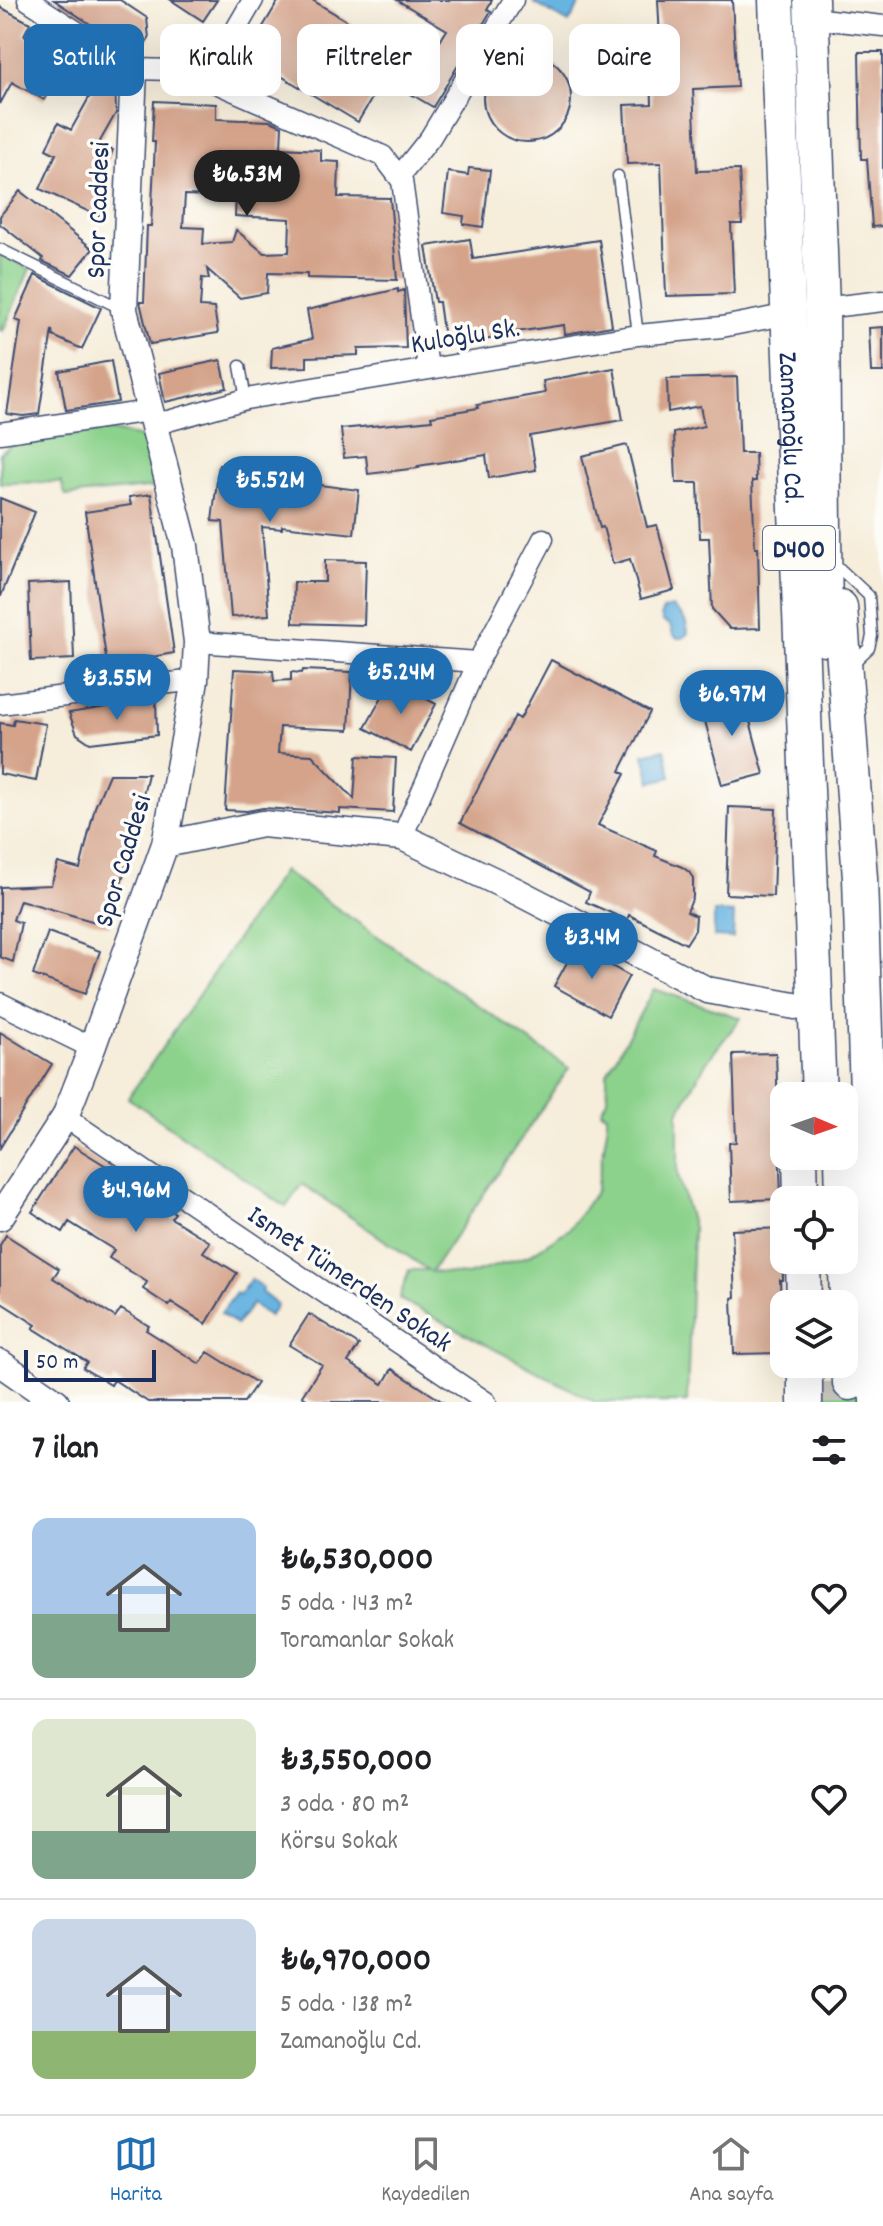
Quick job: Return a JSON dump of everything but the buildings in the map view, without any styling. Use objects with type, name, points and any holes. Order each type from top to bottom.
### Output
[{"type":"highway","name":"Zamanoğlu Cd.","points":[[776,0],[824,504],[825,686],[839,1082]]},
{"type":"highway","name":"Zamanoğlu Cd.","points":[[811,9],[799,541],[818,1082]]},
{"type":"highway","points":[[824,504],[838,567],[860,878],[832,1383]]},
{"type":"highway","points":[[798,1082],[789,669],[799,541]]},
{"type":"highway","points":[[832,1383],[840,1274]]},
{"type":"street","points":[[28,0],[65,24]]},
{"type":"street","points":[[239,24],[253,0]]},
{"type":"street","points":[[399,177],[430,138],[513,0]]},
{"type":"street","points":[[811,9],[883,26]]},
{"type":"street","name":"Spor Caddesi","points":[[0,1217],[65,1117],[92,1048],[165,844],[195,680],[197,642],[185,546],[124,310],[133,96]]},
{"type":"street","points":[[246,96],[383,156],[402,181],[428,368]]},
{"type":"street","name":"Kuloğlu Sk.","points":[[0,433],[151,417],[168,421],[246,399],[428,368],[883,301]]},
{"type":"street","points":[[402,837],[478,662],[543,539]]},
{"type":"street","points":[[197,642],[478,662]]},
{"type":"street","points":[[0,704],[195,680]]},
{"type":"street","points":[[165,844],[262,824],[402,837],[518,892],[707,990],[795,1006]]},
{"type":"street","points":[[0,1003],[92,1048]]},
{"type":"street","name":"Ismet Tümerden Sokak","points":[[65,1117],[486,1402]]},
{"type":"street","points":[[0,1363],[56,1402]]},
{"type":"lane","points":[[618,176],[638,335]]},
{"type":"lane","points":[[0,249],[124,310]]},
{"type":"lane","points":[[240,366],[246,399]]},
{"type":"green space","points":[[0,254],[30,269],[3,331],[0,330]]},
{"type":"green space","points":[[108,430],[147,438],[156,487],[66,496],[61,482],[0,483],[0,453],[12,444]]},
{"type":"green space","points":[[283,871],[569,1068],[431,1272],[467,1275],[528,1256],[569,1229],[597,1190],[607,1128],[607,1114],[601,1111],[607,1099],[607,1073],[654,989],[741,1018],[707,1061],[678,1113],[678,1175],[693,1228],[687,1402],[595,1402],[399,1299],[409,1270],[428,1270],[302,1184],[286,1207],[128,1098]]},
{"type":"green space","points":[[815,1389],[869,1389],[869,1402],[815,1402]]},
{"type":"water","points":[[535,0],[582,0],[569,23],[534,3]]},
{"type":"water","points":[[672,607],[686,625],[688,633],[683,638],[673,635],[670,625],[663,621],[663,610]]},
{"type":"water","points":[[665,749],[671,777],[651,782],[644,754]]},
{"type":"water","points":[[714,912],[734,913],[733,938],[714,937]]},
{"type":"water","points":[[251,1279],[277,1305],[269,1316],[252,1304],[236,1325],[221,1313]]},
{"type":"tunnel","points":[[827,1382],[827,1402]]}]
